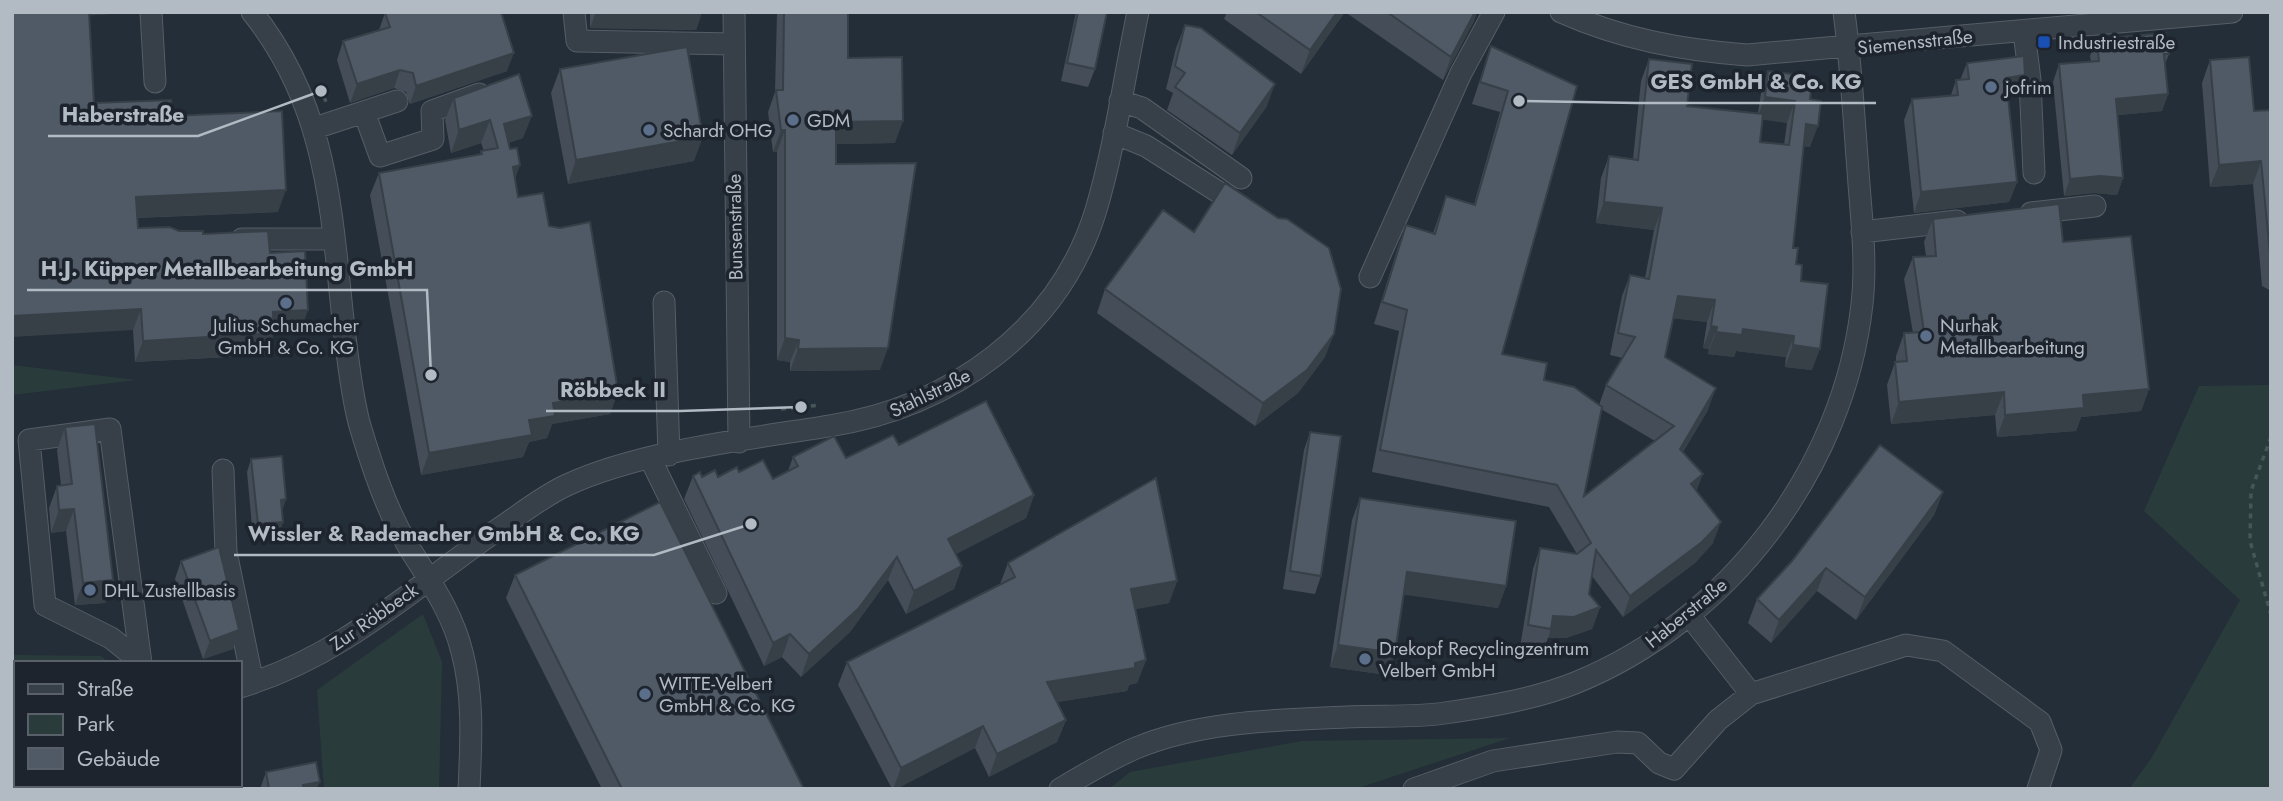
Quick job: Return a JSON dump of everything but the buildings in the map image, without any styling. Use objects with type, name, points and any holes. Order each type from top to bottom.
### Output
[{"type":"street","points":[[151,12],[155,82]]},
{"type":"street","points":[[252,12],[284,57],[306,101],[315,128],[327,176],[348,360],[359,423],[378,481],[406,543],[431,578],[456,631],[467,674],[472,717],[470,789]]},
{"type":"street","points":[[573,12],[577,41],[733,44]]},
{"type":"street","name":"Bunsenstraße","points":[[734,12],[739,442]]},
{"type":"street","name":"Stahlstraße","points":[[431,578],[550,493],[593,473],[659,456],[880,417],[948,389],[991,360],[1037,314],[1081,248],[1096,211],[1139,12]]},
{"type":"street","points":[[1370,277],[1461,73],[1494,12]]},
{"type":"street","name":"Siemensstraße","points":[[1561,12],[1623,35],[1685,51],[1747,55],[2024,32],[2090,19],[2232,12]]},
{"type":"street","points":[[1844,12],[1849,48]]},
{"type":"street","points":[[2024,32],[2030,80],[2034,173]]},
{"type":"street","name":"Haberstraße","points":[[1060,789],[1138,747],[1193,732],[1321,719],[1444,713],[1572,685],[1663,636],[1732,576],[1793,498],[1832,422],[1845,381],[1862,305],[1862,232],[1849,48]]},
{"type":"street","points":[[364,112],[380,156],[433,139],[432,111],[495,88]]},
{"type":"street","points":[[315,128],[397,101]]},
{"type":"street","points":[[1120,102],[1142,108],[1241,178]]},
{"type":"street","points":[[1114,133],[1146,146],[1255,216]]},
{"type":"street","points":[[2013,215],[2095,206]]},
{"type":"street","points":[[1862,232],[1972,220]]},
{"type":"street","points":[[226,239],[334,239]]},
{"type":"street","points":[[664,302],[659,456],[716,593]]},
{"type":"street","points":[[140,661],[111,638],[45,605],[29,440],[110,429],[141,661]]},
{"type":"street","points":[[223,470],[226,552],[241,661]]},
{"type":"street","name":"Zur Röbbeck","points":[[245,689],[342,643],[431,578]]},
{"type":"street","points":[[1689,615],[1751,694]]},
{"type":"street","points":[[1414,789],[1493,761],[1617,742],[1638,743],[1659,763],[1674,769],[1718,720],[1751,694],[1906,645],[1943,651],[2040,722],[2051,750],[2038,789]]},
{"type":"street","points":[[242,667],[245,689]]},
{"type":"path","points":[[318,84],[330,111]]},
{"type":"path","points":[[781,409],[820,405]]},
{"type":"path","points":[[2271,437],[2251,491],[2250,541],[2271,615]]},
{"type":"green space","points":[[12,365],[136,380],[12,395]]},
{"type":"green space","points":[[2271,385],[2271,789],[2129,789],[2152,757],[2240,600],[2144,511],[2199,386]]},
{"type":"green space","points":[[423,614],[442,662],[439,789],[324,789],[317,690]]},
{"type":"green space","points":[[12,655],[101,656],[107,661],[14,661],[12,704]]},
{"type":"green space","points":[[1510,738],[1355,789],[1109,789],[1130,772],[1302,741]]},
{"type":"place","name":"Industriestraße","points":[[2044,42]]},
{"type":"place","name":"jofrim","points":[[1991,87]]},
{"type":"place","name":"Haberstraße","points":[[321,91]]},
{"type":"place","name":"GES GmbH & Co. KG","points":[[1519,101]]},
{"type":"place","name":"GDM","points":[[793,120]]},
{"type":"place","name":"Schardt OHG","points":[[649,130]]},
{"type":"place","name":"Julius Schumacher GmbH & Co. KG","points":[[286,303]]},
{"type":"place","name":"Nurhak Metallbearbeitung","points":[[1926,336]]},
{"type":"place","name":"H.J. Küpper Metallbearbeitung GmbH","points":[[431,375]]},
{"type":"place","name":"Röbbeck II","points":[[801,407]]},
{"type":"place","name":"Wissler & Rademacher GmbH & Co. KG","points":[[751,524]]},
{"type":"place","name":"DHL Zustellbasis","points":[[90,590]]},
{"type":"place","name":"Drekopf Recyclingzentrum Velbert GmbH","points":[[1365,659]]},
{"type":"place","name":"WITTE-Velbert GmbH & Co. KG","points":[[645,694]]}]
